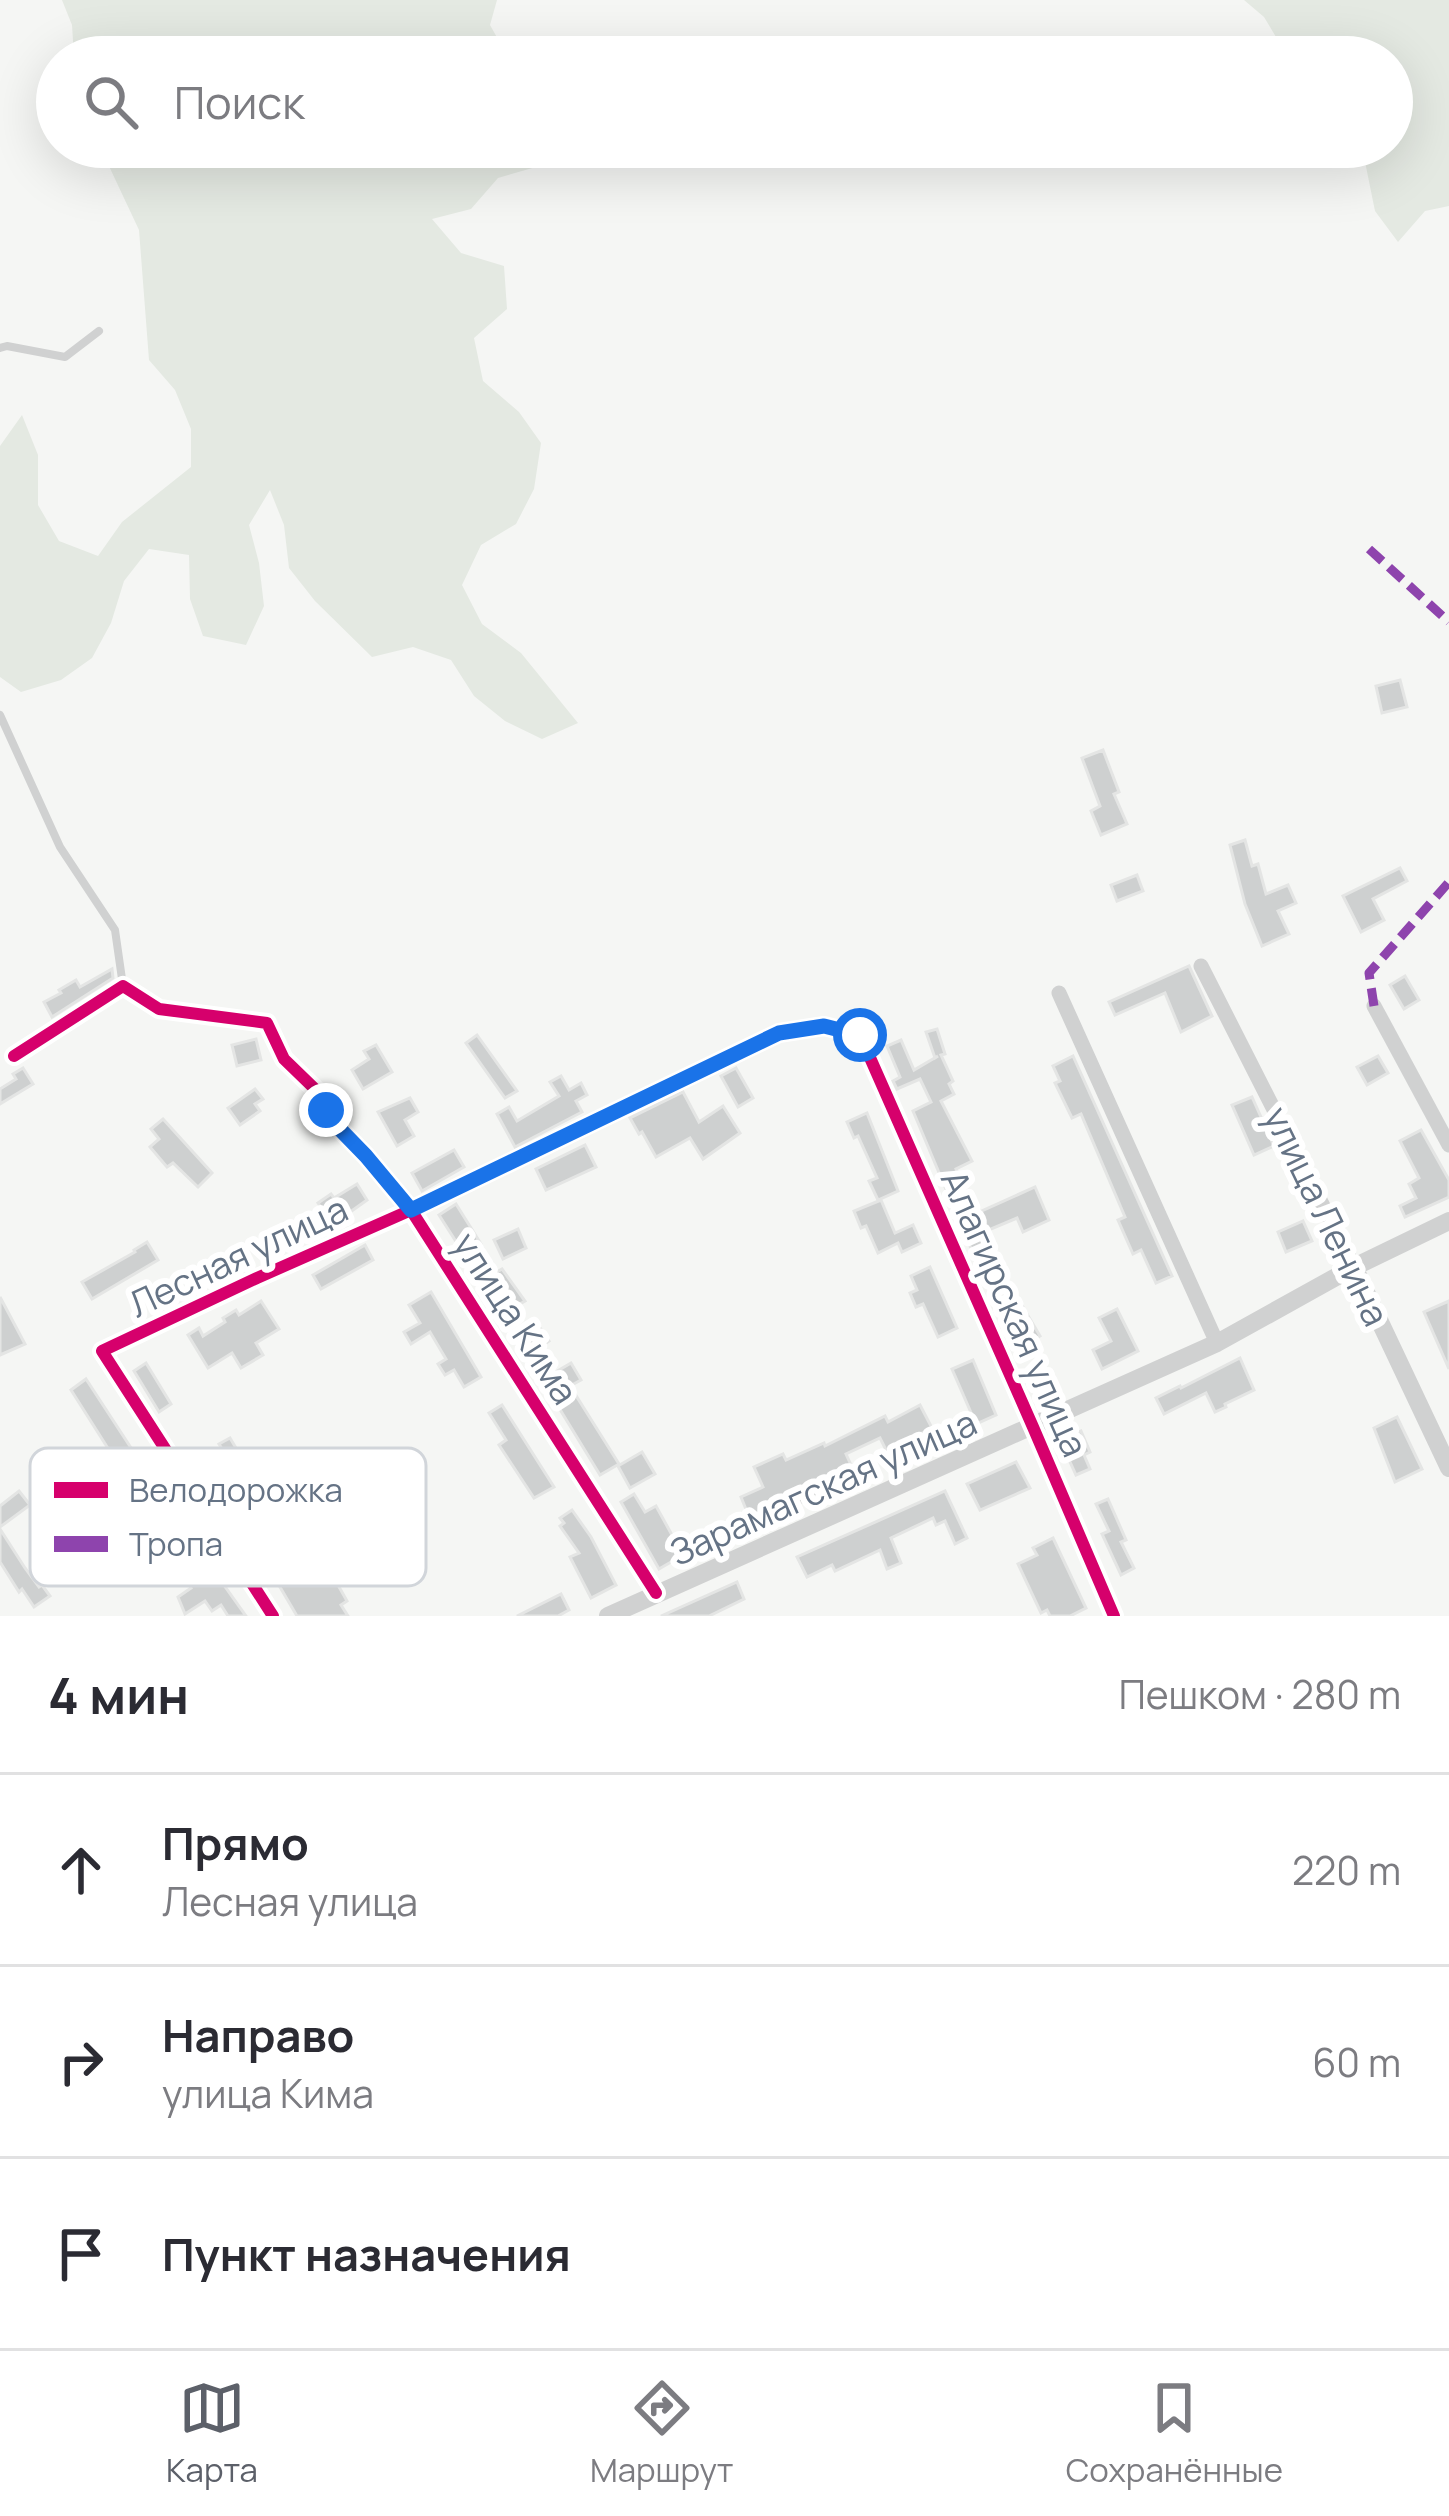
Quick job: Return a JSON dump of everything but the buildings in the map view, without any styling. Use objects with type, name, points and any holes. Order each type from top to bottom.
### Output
[{"type":"street","name":"улица Ленина","points":[[1202,966],[1449,1468]]},
{"type":"street","points":[[14,1056],[123,986]]},
{"type":"street","name":"улица Кима","points":[[123,986],[159,1009],[267,1023],[284,1059],[318,1092],[330,1119],[411,1210],[656,1593]]},
{"type":"street","points":[[1059,992],[1217,1342]]},
{"type":"street","points":[[1374,1006],[1449,1145]]},
{"type":"street","name":"Лесная улица","points":[[165,1448],[102,1351],[411,1210],[779,1033],[824,1026],[860,1035]]},
{"type":"street","name":"Алагирская улица","points":[[860,1035],[1114,1616]]},
{"type":"street","name":"Зарамагская улица","points":[[608,1616],[1217,1342],[1449,1221]]},
{"type":"street","name":"Лесная улица","points":[[254,1586],[273,1616]]},
{"type":"lane","points":[[0,348],[64,357],[99,331]]},
{"type":"lane","points":[[0,715],[60,847],[116,930],[123,986]]},
{"type":"shaded area","points":[[62,0],[497,0],[490,25],[496,36],[73,36]]},
{"type":"shaded area","points":[[1244,0],[1449,0],[1449,206],[1425,211],[1398,242],[1375,211],[1366,168],[1413,168],[1413,36],[1275,36],[1264,17]]},
{"type":"shaded area","points":[[110,168],[533,168],[498,178],[471,209],[432,219],[461,253],[504,266],[507,309],[474,338],[483,381],[519,412],[541,443],[534,489],[516,524],[481,545],[462,585],[482,624],[521,653],[578,723],[542,739],[505,721],[474,696],[451,660],[413,647],[372,657],[289,568],[284,525],[270,490],[249,525],[264,606],[246,645],[203,636],[190,599],[189,555],[149,549],[124,581],[111,623],[92,658],[61,680],[21,692],[0,677],[0,446],[22,415],[38,455],[38,505],[59,541],[98,556],[122,522],[191,467],[191,429],[175,390],[149,360],[139,230]]},
{"type":"marked path","points":[[1369,549],[1449,622]]},
{"type":"marked path","points":[[1374,1006],[1369,973],[1449,882]]},
{"type":"cycle path","points":[[14,1056],[123,986],[159,1009],[267,1023],[284,1059],[318,1092],[330,1119],[411,1210],[656,1593]]},
{"type":"cycle path","points":[[165,1448],[102,1351],[411,1210],[779,1033],[824,1026],[860,1035],[1114,1616]]},
{"type":"cycle path","points":[[254,1586],[273,1616]]},
{"type":"route","points":[[326,1110],[411,1210],[779,1033],[824,1026],[860,1035]]}]
